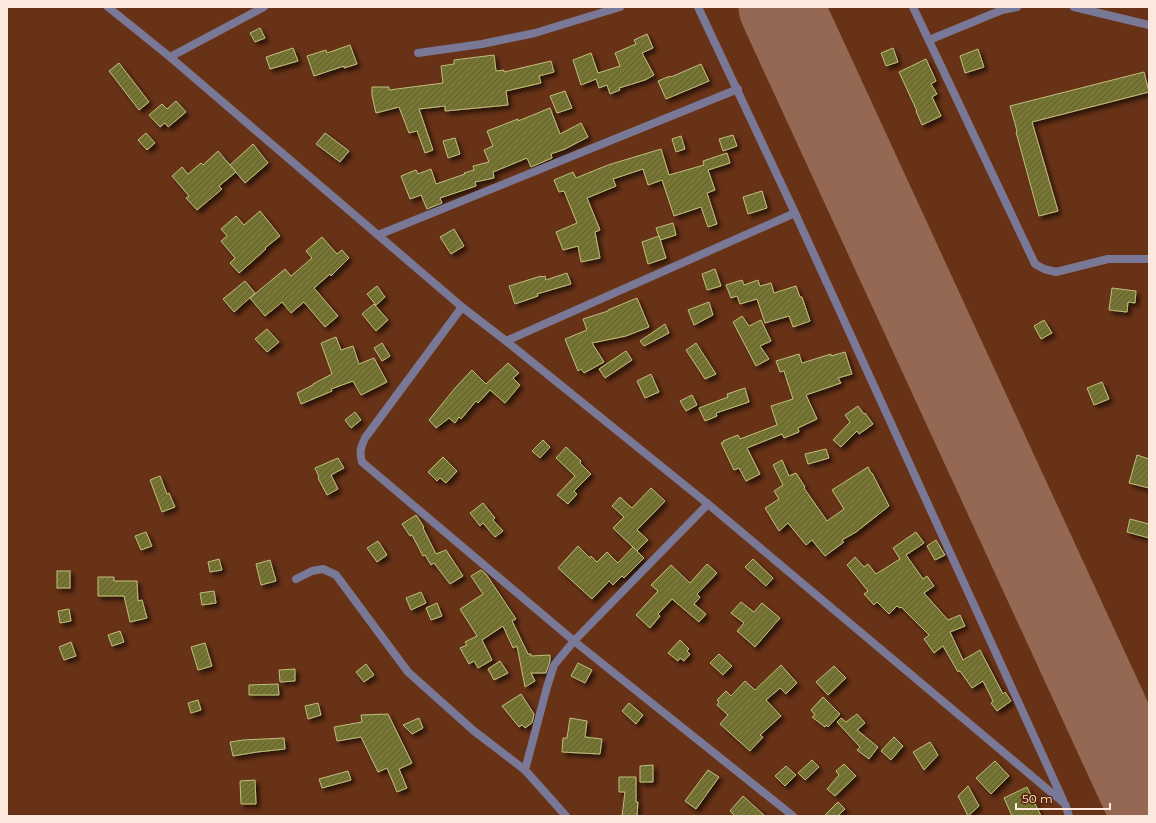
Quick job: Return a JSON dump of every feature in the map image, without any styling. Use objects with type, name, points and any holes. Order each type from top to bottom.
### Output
[{"type":"street","points":[[108,7],[170,57],[462,307],[506,340],[708,504],[1064,804]]},
{"type":"street","points":[[170,57],[264,7]]},
{"type":"street","points":[[418,53],[482,44],[535,33],[620,7]]},
{"type":"street","points":[[698,7],[738,89],[795,213],[1069,816]]},
{"type":"street","points":[[913,7],[1035,264],[1044,269],[1056,272],[1108,259],[1149,260]]},
{"type":"street","points":[[928,40],[1002,10],[1017,7]]},
{"type":"street","points":[[1074,7],[1149,25]]},
{"type":"street","points":[[378,235],[738,89]]},
{"type":"street","points":[[506,340],[795,213]]},
{"type":"street","points":[[462,307],[366,438],[361,447],[360,455],[362,462],[574,641],[793,816]]},
{"type":"street","points":[[525,770],[546,687],[554,665],[574,641],[708,504]]},
{"type":"street","points":[[296,579],[312,571],[323,569],[336,575],[408,672],[474,731],[525,770],[566,816]]},
{"type":"building","points":[[260,28],[265,38],[255,42],[250,33]]},
{"type":"building","points":[[647,34],[653,48],[642,53],[654,75],[645,80],[619,88],[620,90],[610,94],[607,85],[599,88],[596,79],[581,85],[573,60],[591,53],[598,73],[620,66],[615,53],[636,44],[634,40]]},
{"type":"building","points":[[350,45],[357,64],[344,68],[344,66],[314,76],[307,56],[326,50],[327,53]]},
{"type":"building","points":[[293,48],[298,61],[270,69],[266,57]]},
{"type":"building","points":[[893,48],[898,62],[886,66],[881,53]]},
{"type":"building","points":[[978,49],[984,67],[965,73],[960,56]]},
{"type":"building","points":[[494,55],[496,71],[504,70],[504,72],[551,61],[554,72],[539,76],[541,83],[506,91],[508,105],[445,111],[445,106],[419,109],[433,150],[425,153],[417,131],[409,133],[399,107],[376,113],[372,96],[372,87],[389,87],[389,90],[443,83],[441,66],[454,64],[454,60]]},
{"type":"building","points":[[926,59],[936,81],[931,84],[937,94],[932,97],[941,116],[922,125],[899,72]]},
{"type":"building","points":[[119,63],[149,102],[139,110],[109,71]]},
{"type":"building","points":[[701,64],[709,81],[666,99],[658,81]]},
{"type":"building","points":[[1144,72],[1149,92],[1032,122],[1058,211],[1039,216],[1010,106]]},
{"type":"building","points":[[565,91],[572,108],[557,113],[550,96]]},
{"type":"building","points":[[176,101],[186,112],[168,127],[165,123],[160,127],[149,115],[162,104],[167,109]]},
{"type":"building","points":[[550,108],[560,134],[581,123],[588,137],[565,149],[551,154],[552,158],[531,167],[527,158],[493,172],[494,178],[475,182],[476,186],[440,198],[442,203],[427,209],[421,195],[410,199],[401,176],[416,170],[418,174],[431,169],[436,184],[474,170],[473,166],[489,162],[484,150],[493,146],[487,131],[518,119],[518,121]]},
{"type":"building","points":[[146,133],[155,143],[147,150],[138,140]]},
{"type":"building","points":[[325,133],[349,151],[340,162],[316,144]]},
{"type":"building","points":[[733,135],[737,146],[723,151],[719,139]]},
{"type":"building","points":[[681,136],[685,149],[676,152],[672,139]]},
{"type":"building","points":[[455,138],[460,154],[448,158],[443,141]]},
{"type":"building","points":[[253,144],[268,163],[245,183],[230,165]]},
{"type":"building","points":[[661,149],[669,175],[704,165],[703,161],[727,153],[730,163],[708,170],[715,190],[707,193],[717,224],[708,227],[701,207],[674,216],[662,180],[648,185],[643,169],[613,179],[616,186],[587,198],[600,230],[595,232],[600,258],[581,262],[578,246],[563,250],[556,232],[577,223],[564,191],[559,192],[554,180],[573,172],[576,178],[608,165]]},
{"type":"building","points":[[218,151],[236,172],[219,186],[222,189],[197,210],[186,198],[189,196],[172,176],[182,167],[188,174],[201,163],[203,165]]},
{"type":"building","points":[[762,191],[767,208],[748,214],[743,197]]},
{"type":"building","points":[[260,211],[280,236],[239,273],[230,263],[235,258],[221,241],[227,236],[221,229],[236,216],[244,225]]},
{"type":"building","points":[[673,223],[676,235],[660,240],[656,228]]},
{"type":"building","points":[[454,229],[464,246],[451,254],[440,237]]},
{"type":"building","points":[[659,236],[666,258],[648,264],[642,242]]},
{"type":"building","points":[[322,237],[337,254],[342,250],[349,258],[331,276],[330,274],[314,288],[338,316],[325,327],[304,302],[291,313],[282,302],[265,316],[250,298],[285,269],[291,276],[312,258],[306,251]]},
{"type":"building","points":[[715,269],[721,286],[707,290],[702,274]]},
{"type":"building","points":[[567,273],[571,284],[537,294],[538,296],[515,304],[509,286],[541,276],[545,276],[546,280]]},
{"type":"building","points":[[742,280],[744,285],[758,280],[760,286],[771,283],[774,293],[796,286],[800,297],[802,297],[810,321],[793,327],[789,316],[765,323],[757,299],[740,304],[737,296],[731,298],[726,285]]},
{"type":"building","points":[[245,281],[255,293],[234,312],[223,299]]},
{"type":"building","points":[[377,286],[385,297],[376,305],[367,294]]},
{"type":"building","points":[[1112,288],[1136,291],[1135,303],[1128,302],[1127,312],[1109,310]]},
{"type":"building","points":[[637,298],[649,327],[626,336],[592,343],[604,362],[584,373],[581,369],[578,371],[565,339],[587,330],[583,319],[608,311]]},
{"type":"building","points":[[709,302],[713,315],[694,325],[688,310]]},
{"type":"building","points":[[374,304],[388,320],[376,331],[362,314]]},
{"type":"building","points":[[742,316],[749,326],[761,320],[771,341],[760,346],[769,359],[756,366],[733,322]]},
{"type":"building","points":[[1044,320],[1052,333],[1041,339],[1034,326]]},
{"type":"building","points":[[665,324],[669,333],[644,346],[640,341]]},
{"type":"building","points":[[267,329],[279,342],[267,352],[255,339]]},
{"type":"building","points":[[336,337],[341,350],[353,346],[359,364],[374,358],[387,382],[361,395],[353,381],[331,389],[332,391],[301,404],[297,393],[332,374],[321,343]]},
{"type":"building","points":[[382,343],[390,356],[382,361],[374,348]]},
{"type":"building","points":[[696,343],[716,374],[705,379],[686,350]]},
{"type":"building","points":[[626,351],[632,360],[605,378],[599,369]]},
{"type":"building","points":[[845,352],[852,374],[838,378],[841,383],[806,395],[817,419],[798,428],[799,432],[784,438],[782,434],[747,448],[760,474],[746,481],[739,468],[734,470],[721,443],[738,435],[740,439],[777,425],[771,406],[793,399],[784,371],[780,372],[776,361],[799,354],[802,363],[831,354],[831,356]]},
{"type":"building","points":[[508,363],[519,373],[513,378],[520,385],[505,403],[490,390],[478,403],[476,401],[461,419],[459,417],[455,423],[449,418],[436,428],[429,420],[472,370],[486,384]]},
{"type":"building","points":[[651,374],[659,392],[645,398],[637,381]]},
{"type":"building","points":[[1102,382],[1109,399],[1094,405],[1087,388]]},
{"type":"building","points":[[745,388],[749,402],[716,413],[717,416],[705,421],[699,408],[728,397],[727,394]]},
{"type":"building","points":[[692,395],[697,405],[686,411],[680,401]]},
{"type":"building","points":[[858,406],[873,424],[859,434],[857,431],[841,447],[833,440],[850,422],[845,415]]},
{"type":"building","points":[[355,412],[361,420],[351,428],[345,420]]},
{"type":"building","points":[[543,440],[550,447],[540,458],[532,451]]},
{"type":"building","points":[[566,447],[581,461],[580,463],[591,474],[574,491],[577,494],[568,504],[557,495],[575,476],[556,458]]},
{"type":"building","points":[[826,449],[829,458],[808,464],[805,454]]},
{"type":"building","points":[[1137,455],[1149,459],[1149,488],[1129,483]]},
{"type":"building","points":[[443,457],[457,471],[446,483],[440,478],[437,481],[428,472]]},
{"type":"building","points":[[338,458],[344,468],[331,475],[338,489],[327,495],[318,478],[319,477],[315,468]]},
{"type":"building","points":[[782,460],[789,476],[796,473],[805,487],[804,488],[827,521],[844,509],[832,490],[868,467],[889,506],[856,532],[842,540],[844,542],[825,556],[812,540],[806,545],[788,523],[779,531],[765,508],[779,499],[774,491],[783,485],[773,465]]},
{"type":"building","points":[[160,476],[167,494],[169,493],[175,507],[162,512],[150,480]]},
{"type":"building","points":[[651,488],[665,501],[637,530],[648,540],[637,551],[613,528],[624,517],[612,506],[620,497],[632,508]]},
{"type":"building","points":[[483,503],[495,518],[493,520],[503,531],[495,537],[483,523],[480,526],[470,513]]},
{"type":"building","points":[[416,515],[424,527],[423,528],[436,554],[446,550],[463,576],[450,584],[434,563],[431,565],[425,555],[423,556],[412,535],[410,536],[402,524]]},
{"type":"building","points":[[1130,519],[1149,524],[1149,538],[1127,532]]},
{"type":"building","points":[[146,532],[152,546],[141,550],[135,536]]},
{"type":"building","points":[[916,532],[924,543],[906,555],[923,579],[927,576],[934,586],[924,593],[948,620],[960,615],[965,626],[950,632],[963,660],[980,650],[1003,694],[1005,692],[1011,701],[997,711],[991,703],[993,701],[983,681],[972,688],[960,671],[958,672],[943,646],[934,653],[924,639],[929,635],[901,607],[900,608],[897,606],[889,614],[877,602],[874,605],[864,594],[868,591],[847,565],[855,557],[864,567],[868,564],[876,574],[900,559],[893,548]]},
{"type":"building","points":[[936,540],[945,555],[935,560],[927,546]]},
{"type":"building","points":[[378,541],[387,555],[377,562],[367,548]]},
{"type":"building","points":[[578,546],[590,558],[591,556],[597,562],[607,552],[618,563],[633,547],[644,558],[624,578],[622,576],[613,585],[609,581],[592,599],[558,568]]},
{"type":"building","points":[[219,559],[222,570],[210,572],[208,562]]},
{"type":"building","points":[[753,559],[773,578],[766,586],[745,567]]},
{"type":"building","points":[[270,560],[276,581],[261,585],[256,564]]},
{"type":"building","points":[[707,564],[717,573],[697,594],[700,597],[694,604],[706,614],[699,622],[672,599],[658,614],[660,616],[650,628],[636,615],[658,591],[651,585],[671,565],[690,583]]},
{"type":"building","points":[[481,570],[486,574],[516,619],[512,621],[528,654],[531,654],[531,656],[550,655],[550,661],[546,673],[531,673],[535,681],[525,687],[517,646],[513,648],[503,626],[482,640],[492,660],[478,668],[474,661],[469,664],[460,648],[467,645],[465,642],[477,636],[460,609],[483,594],[471,576]]},
{"type":"building","points":[[57,571],[70,571],[70,588],[57,588]]},
{"type":"building","points":[[98,577],[114,577],[114,581],[137,581],[138,601],[142,600],[147,618],[130,622],[124,596],[98,596]]},
{"type":"building","points":[[214,591],[216,603],[202,605],[200,593]]},
{"type":"building","points":[[421,592],[426,603],[411,610],[406,598]]},
{"type":"building","points":[[741,602],[754,612],[762,603],[780,618],[755,647],[737,631],[744,623],[731,613]]},
{"type":"building","points":[[437,603],[442,616],[431,620],[426,608]]},
{"type":"building","points":[[69,609],[71,621],[60,623],[58,611]]},
{"type":"building","points":[[120,631],[124,642],[112,646],[108,635]]},
{"type":"building","points":[[680,640],[689,649],[687,651],[690,654],[684,661],[680,658],[678,661],[668,653]]},
{"type":"building","points":[[71,642],[76,656],[64,660],[59,647]]},
{"type":"building","points":[[205,643],[212,666],[198,670],[191,647]]},
{"type":"building","points":[[719,654],[732,666],[723,675],[710,663]]},
{"type":"building","points":[[500,661],[508,673],[494,680],[488,669]]},
{"type":"building","points":[[578,663],[592,670],[585,683],[571,676]]},
{"type":"building","points":[[366,664],[374,675],[364,682],[356,672]]},
{"type":"building","points":[[781,665],[797,683],[786,694],[780,688],[766,700],[781,716],[760,735],[763,737],[750,751],[720,724],[728,715],[717,705],[719,702],[717,700],[726,691],[731,696],[745,681],[755,690]]},
{"type":"building","points":[[834,666],[846,678],[828,695],[816,682]]},
{"type":"building","points":[[295,669],[295,681],[280,682],[279,670]]},
{"type":"building","points":[[278,684],[279,695],[249,695],[249,685]]},
{"type":"building","points":[[521,694],[534,714],[532,723],[525,728],[522,725],[519,727],[502,706]]},
{"type":"building","points":[[823,697],[840,714],[828,727],[826,725],[825,727],[812,717],[815,715],[811,710]]},
{"type":"building","points":[[198,700],[201,710],[191,713],[188,703]]},
{"type":"building","points":[[318,703],[321,715],[308,719],[305,706]]},
{"type":"building","points":[[629,703],[643,715],[636,724],[622,711]]},
{"type":"building","points":[[388,714],[412,763],[399,769],[407,788],[397,792],[387,768],[378,772],[361,737],[337,741],[334,727],[362,722],[361,715]]},
{"type":"building","points":[[857,714],[865,723],[857,730],[878,747],[869,759],[857,750],[860,747],[837,722],[841,718],[846,722]]},
{"type":"building","points":[[419,718],[423,728],[412,734],[403,725]]},
{"type":"building","points":[[570,718],[587,721],[585,737],[602,739],[600,754],[562,752],[563,738],[567,738]]},
{"type":"building","points":[[894,737],[903,746],[891,760],[881,751]]},
{"type":"building","points":[[284,738],[285,749],[233,756],[230,742],[243,740]]},
{"type":"building","points":[[930,742],[938,755],[924,770],[913,752]]},
{"type":"building","points":[[812,760],[819,767],[805,780],[798,773]]},
{"type":"building","points":[[995,761],[1009,776],[991,794],[976,778]]},
{"type":"building","points":[[844,764],[856,776],[835,796],[827,789],[839,775],[836,771]]},
{"type":"building","points":[[653,765],[653,782],[640,782],[640,766]]},
{"type":"building","points":[[786,766],[796,775],[785,786],[775,776]]},
{"type":"building","points":[[708,770],[719,777],[696,809],[685,801]]},
{"type":"building","points":[[348,771],[351,780],[322,788],[319,779]]},
{"type":"building","points":[[619,777],[636,777],[636,802],[638,802],[637,816],[622,816],[625,792],[619,792]]},
{"type":"building","points":[[255,780],[256,804],[241,804],[240,781]]},
{"type":"building","points":[[968,786],[979,806],[968,816],[958,796]]},
{"type":"building","points":[[1027,787],[1041,816],[1012,816],[1004,798]]},
{"type":"building","points":[[743,796],[765,816],[735,816],[730,811]]},
{"type":"building","points":[[838,802],[845,809],[838,816],[824,816]]},
{"type":"runway","points":[[781,7],[1149,806]]}]
